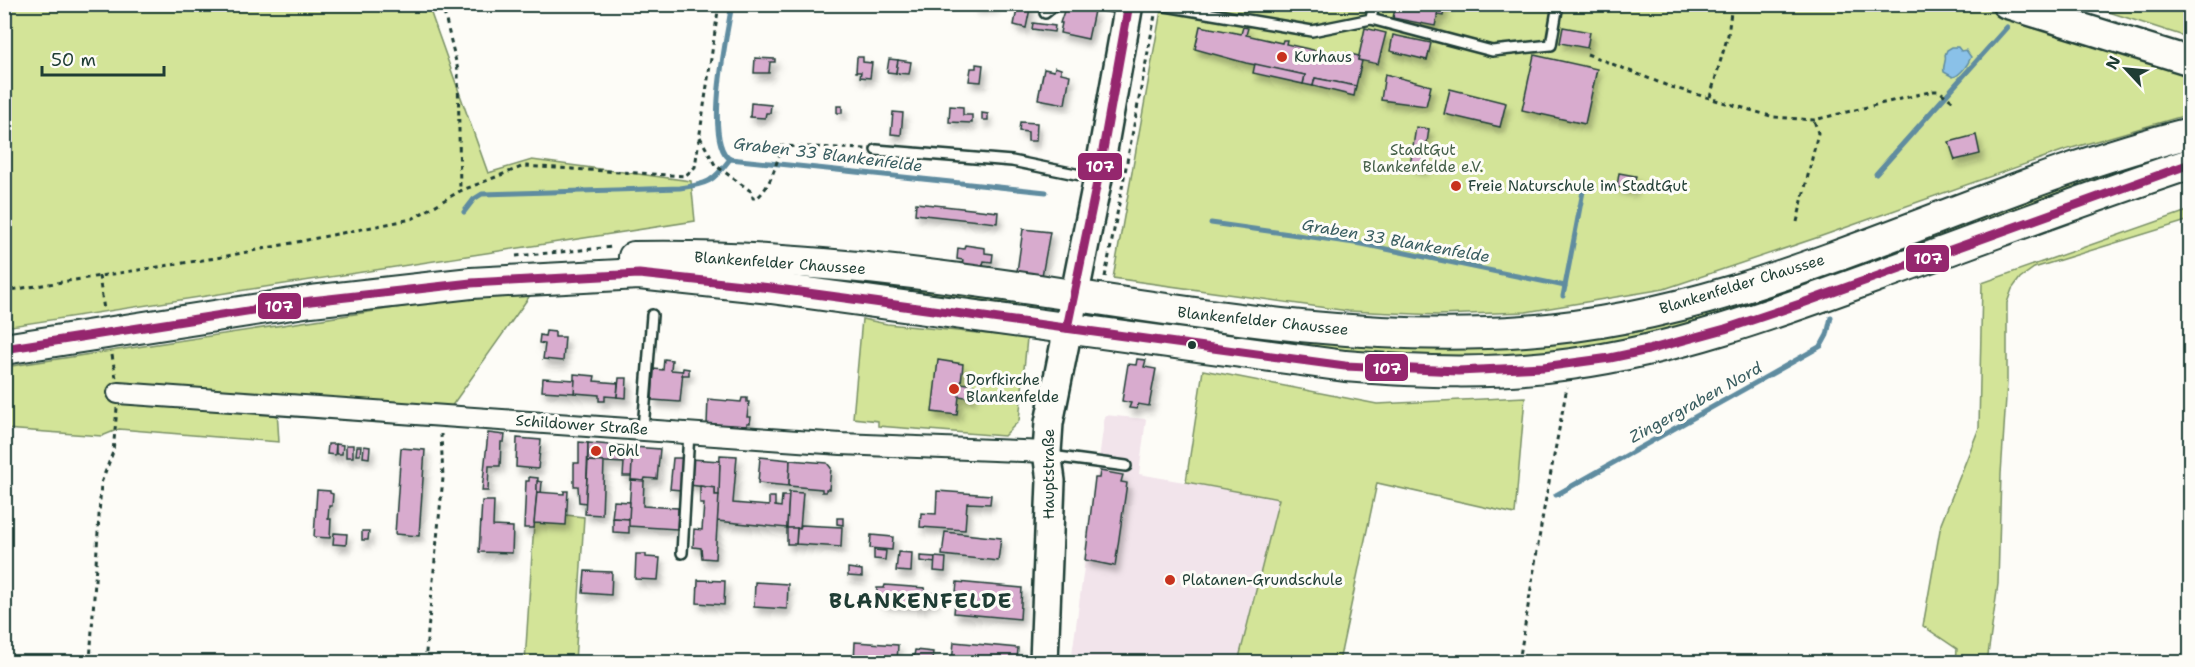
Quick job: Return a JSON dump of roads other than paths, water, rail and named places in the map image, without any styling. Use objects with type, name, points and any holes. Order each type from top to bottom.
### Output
[{"type":"main road","name":"Blankenfelder Chaussee","points":[[4,349],[311,300],[465,268],[551,260],[690,256],[767,259],[1075,287],[1242,321],[1402,333],[1486,334],[1529,331],[1599,322],[1664,310],[1776,277],[2054,175],[2190,133]]},
{"type":"main road","name":"Blankenfelder Chaussee","points":[[311,300],[461,284],[639,274],[771,288],[1345,366],[1412,372],[1486,372],[1570,364],[1646,350],[1763,317],[2190,164]]},
{"type":"street","points":[[2006,4],[2190,61]]},
{"type":"street","name":"Hauptstraße","points":[[1044,663],[1050,481],[1047,454],[1049,423],[1098,178],[1128,7]]},
{"type":"street","name":"Schildower Straße","points":[[118,393],[841,444],[1047,454]]},
{"type":"lane","points":[[1045,13],[1056,4]]},
{"type":"lane","points":[[1098,4],[1128,7]]},
{"type":"lane","points":[[1371,19],[1374,4]]},
{"type":"lane","points":[[1155,5],[1312,31],[1371,19],[1492,51],[1551,45],[1558,4]]},
{"type":"lane","points":[[876,150],[1012,161],[1098,178]]},
{"type":"lane","points":[[643,429],[652,315]]},
{"type":"lane","points":[[682,553],[689,433]]},
{"type":"lane","points":[[1047,454],[1126,466]]},
{"type":"water","points":[[1952,47],[1958,47],[1961,51],[1966,50],[1971,57],[1961,72],[1953,77],[1944,72],[1945,55]]},
{"type":"waterway","name":"Graben 33 Blankenfelde","points":[[732,4],[722,62],[717,111],[722,149],[730,159],[1046,192]]},
{"type":"waterway","name":"Zingergraben Nord","points":[[1876,174],[2007,27]]},
{"type":"waterway","points":[[464,212],[474,199],[482,194],[680,188],[697,185],[709,181],[730,159]]},
{"type":"waterway","points":[[1565,286],[1584,186]]},
{"type":"waterway","name":"Graben 33 Blankenfelde","points":[[1211,223],[1362,244],[1565,286],[1563,296]]},
{"type":"waterway","name":"Zingergraben Nord","points":[[1556,495],[1821,346],[1827,335],[1831,317]]},
{"type":"place","name":"Kurhaus","points":[[1282,57]]},
{"type":"place","name":"Freie Naturschule im StadtGut","points":[[1456,186]]},
{"type":"place","name":"Dorfkirche Blankenfelde","points":[[954,389]]},
{"type":"place","name":"Pohl","points":[[596,451]]},
{"type":"place","name":"Platanen-Grundschule","points":[[1170,580]]},
{"type":"district","name":"BLANKENFELDE","points":[[921,601]]},
{"type":"park label","name":"StadtGut Blankenfelde e.V.","points":[[1423,158]]}]
